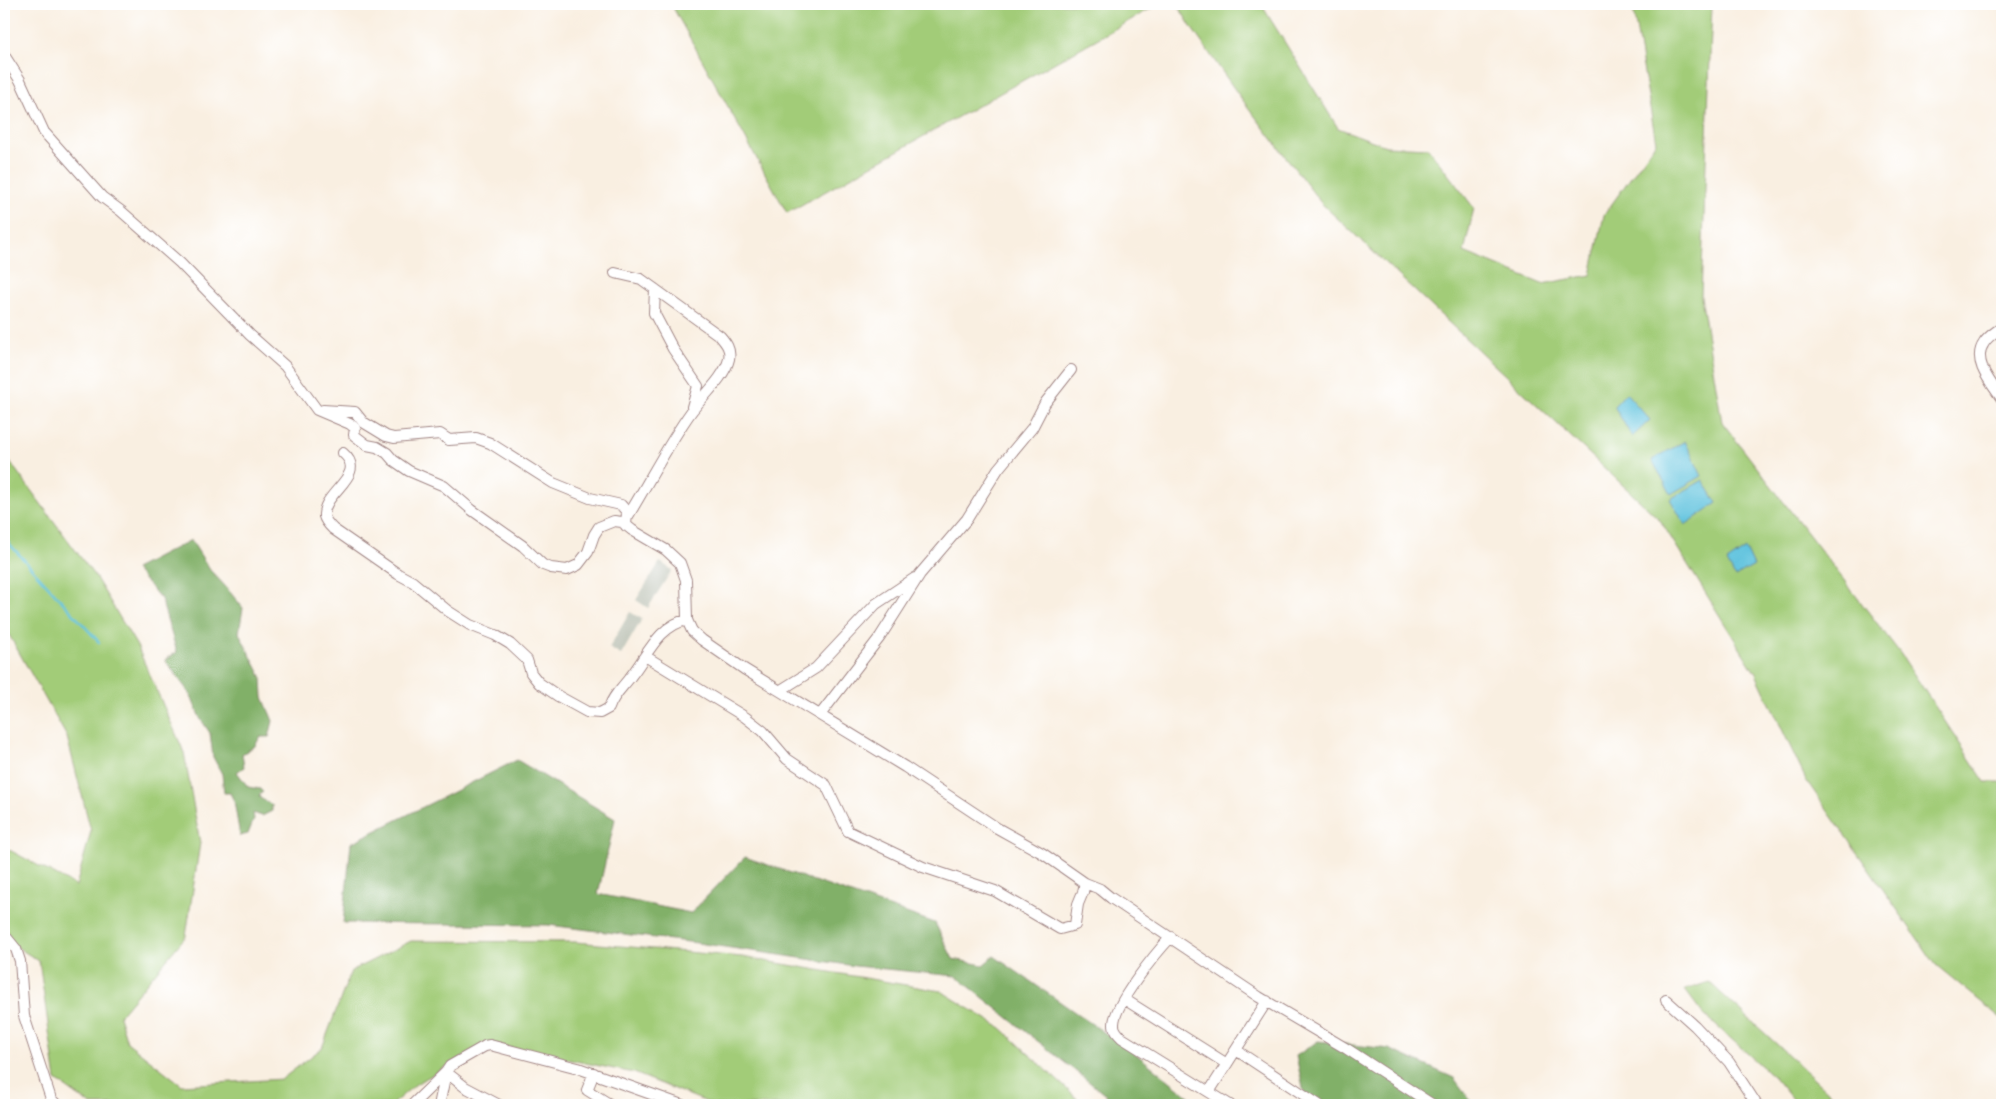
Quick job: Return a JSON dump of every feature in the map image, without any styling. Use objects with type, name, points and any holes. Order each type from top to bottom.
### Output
[{"type":"street","points":[[4,55],[20,80],[44,132],[102,197],[121,211],[180,263],[250,335],[285,366],[317,410],[350,424],[355,428],[354,435],[359,439],[387,453],[393,460],[409,471],[444,486],[472,510],[523,546],[543,564],[551,568],[567,570],[581,562],[591,547],[596,531],[602,525],[627,521],[666,550],[680,564],[686,580],[687,620],[692,631],[702,640],[744,669],[905,767],[1085,883],[1100,889],[1267,1001],[1433,1105]]},
{"type":"street","points":[[615,273],[641,279],[656,288],[720,336],[729,348],[729,360],[725,370],[691,413],[627,521]]},
{"type":"street","points":[[656,288],[654,313],[673,349],[698,388],[691,413]]},
{"type":"street","points":[[2001,394],[1984,371],[1979,357],[1984,343],[2002,328]]},
{"type":"street","points":[[820,715],[880,637],[920,574],[967,519],[998,469],[1032,428],[1045,403],[1071,370]]},
{"type":"street","points":[[317,410],[355,412],[363,422],[386,436],[394,438],[440,434],[449,440],[476,438],[490,442],[553,483],[590,498],[621,505],[627,512],[627,521]]},
{"type":"street","points":[[343,453],[350,460],[352,466],[324,514],[330,526],[354,545],[413,582],[448,611],[470,625],[495,635],[510,644],[527,660],[535,678],[547,689],[587,712],[600,713],[609,708],[611,700],[654,642],[668,629],[687,620]]},
{"type":"street","points":[[781,690],[816,668],[876,604],[920,574]]},
{"type":"street","points":[[645,656],[764,731],[787,759],[826,785],[848,831],[862,839],[942,875],[994,892],[1060,929],[1075,925],[1078,904],[1085,883]]},
{"type":"street","points":[[4,937],[12,944],[18,955],[24,1016],[51,1099],[57,1105]]},
{"type":"street","points":[[1171,937],[1150,961],[1119,1006],[1114,1023],[1117,1034],[1230,1105]]},
{"type":"street","points":[[1124,1000],[1227,1064]]},
{"type":"street","points":[[1666,1000],[1728,1062],[1757,1105]]},
{"type":"street","points":[[1209,1092],[1267,1001]]},
{"type":"street","points":[[412,1105],[450,1066],[490,1045],[594,1073],[682,1105]]},
{"type":"street","points":[[1236,1050],[1319,1105]]},
{"type":"street","points":[[442,1105],[440,1101],[446,1072]]},
{"type":"street","points":[[446,1072],[465,1087],[499,1105]]},
{"type":"street","points":[[594,1073],[587,1090],[611,1105]]},
{"type":"shaded area","points":[[660,562],[672,570],[648,608],[636,600]]},
{"type":"shaded area","points":[[630,612],[642,619],[621,655],[609,648]]},
{"type":"green space","points":[[671,4],[1159,4],[787,213]]},
{"type":"green space","points":[[1177,4],[1261,4],[1338,128],[1386,146],[1428,148],[1474,208],[1464,252],[1542,284],[1591,275],[1604,215],[1656,142],[1632,4],[1712,4],[1701,297],[1722,422],[1900,653],[1985,782],[2002,782],[2002,1019],[1936,965],[1806,780],[1756,674],[1660,520],[1321,203],[1238,94]]},
{"type":"green space","points":[[4,454],[96,578],[137,646],[184,752],[200,843],[186,936],[119,1016],[127,1042],[182,1085],[282,1079],[322,1048],[351,971],[411,941],[576,942],[742,957],[941,991],[1001,1028],[1084,1105],[714,1105],[634,1073],[488,1043],[416,1084],[391,1105],[91,1105],[56,1080],[39,961],[4,939],[4,847],[76,886],[91,831],[67,737],[4,626]]},
{"type":"green space","points":[[191,540],[210,570],[243,608],[239,633],[262,678],[263,697],[273,721],[269,737],[260,737],[255,746],[242,754],[244,767],[237,772],[248,787],[260,789],[263,792],[259,795],[260,798],[272,805],[272,811],[262,816],[253,813],[254,819],[248,834],[240,836],[234,801],[230,793],[224,793],[222,774],[213,757],[210,733],[200,718],[190,694],[165,660],[177,652],[161,599],[135,569]]},
{"type":"green space","points":[[517,760],[615,819],[598,894],[691,913],[745,857],[935,923],[953,959],[983,965],[994,956],[1141,1058],[1200,1105],[1118,1105],[956,976],[855,966],[697,943],[548,925],[343,923],[351,843]]},
{"type":"green space","points":[[1709,982],[1843,1105],[1797,1105],[1774,1077],[1703,1014],[1685,990]]},
{"type":"green space","points":[[1318,1041],[1389,1049],[1454,1078],[1474,1105],[1296,1105],[1305,1097],[1296,1056]]},
{"type":"water","points":[[1626,393],[1650,420],[1632,437],[1614,406]]},
{"type":"water","points":[[1685,441],[1702,476],[1671,494],[1652,460]]},
{"type":"water","points":[[1703,480],[1717,503],[1685,525],[1670,499]]},
{"type":"water","points":[[1746,549],[1754,566],[1735,577],[1727,562]]},
{"type":"waterway","points":[[4,538],[99,642]]}]
